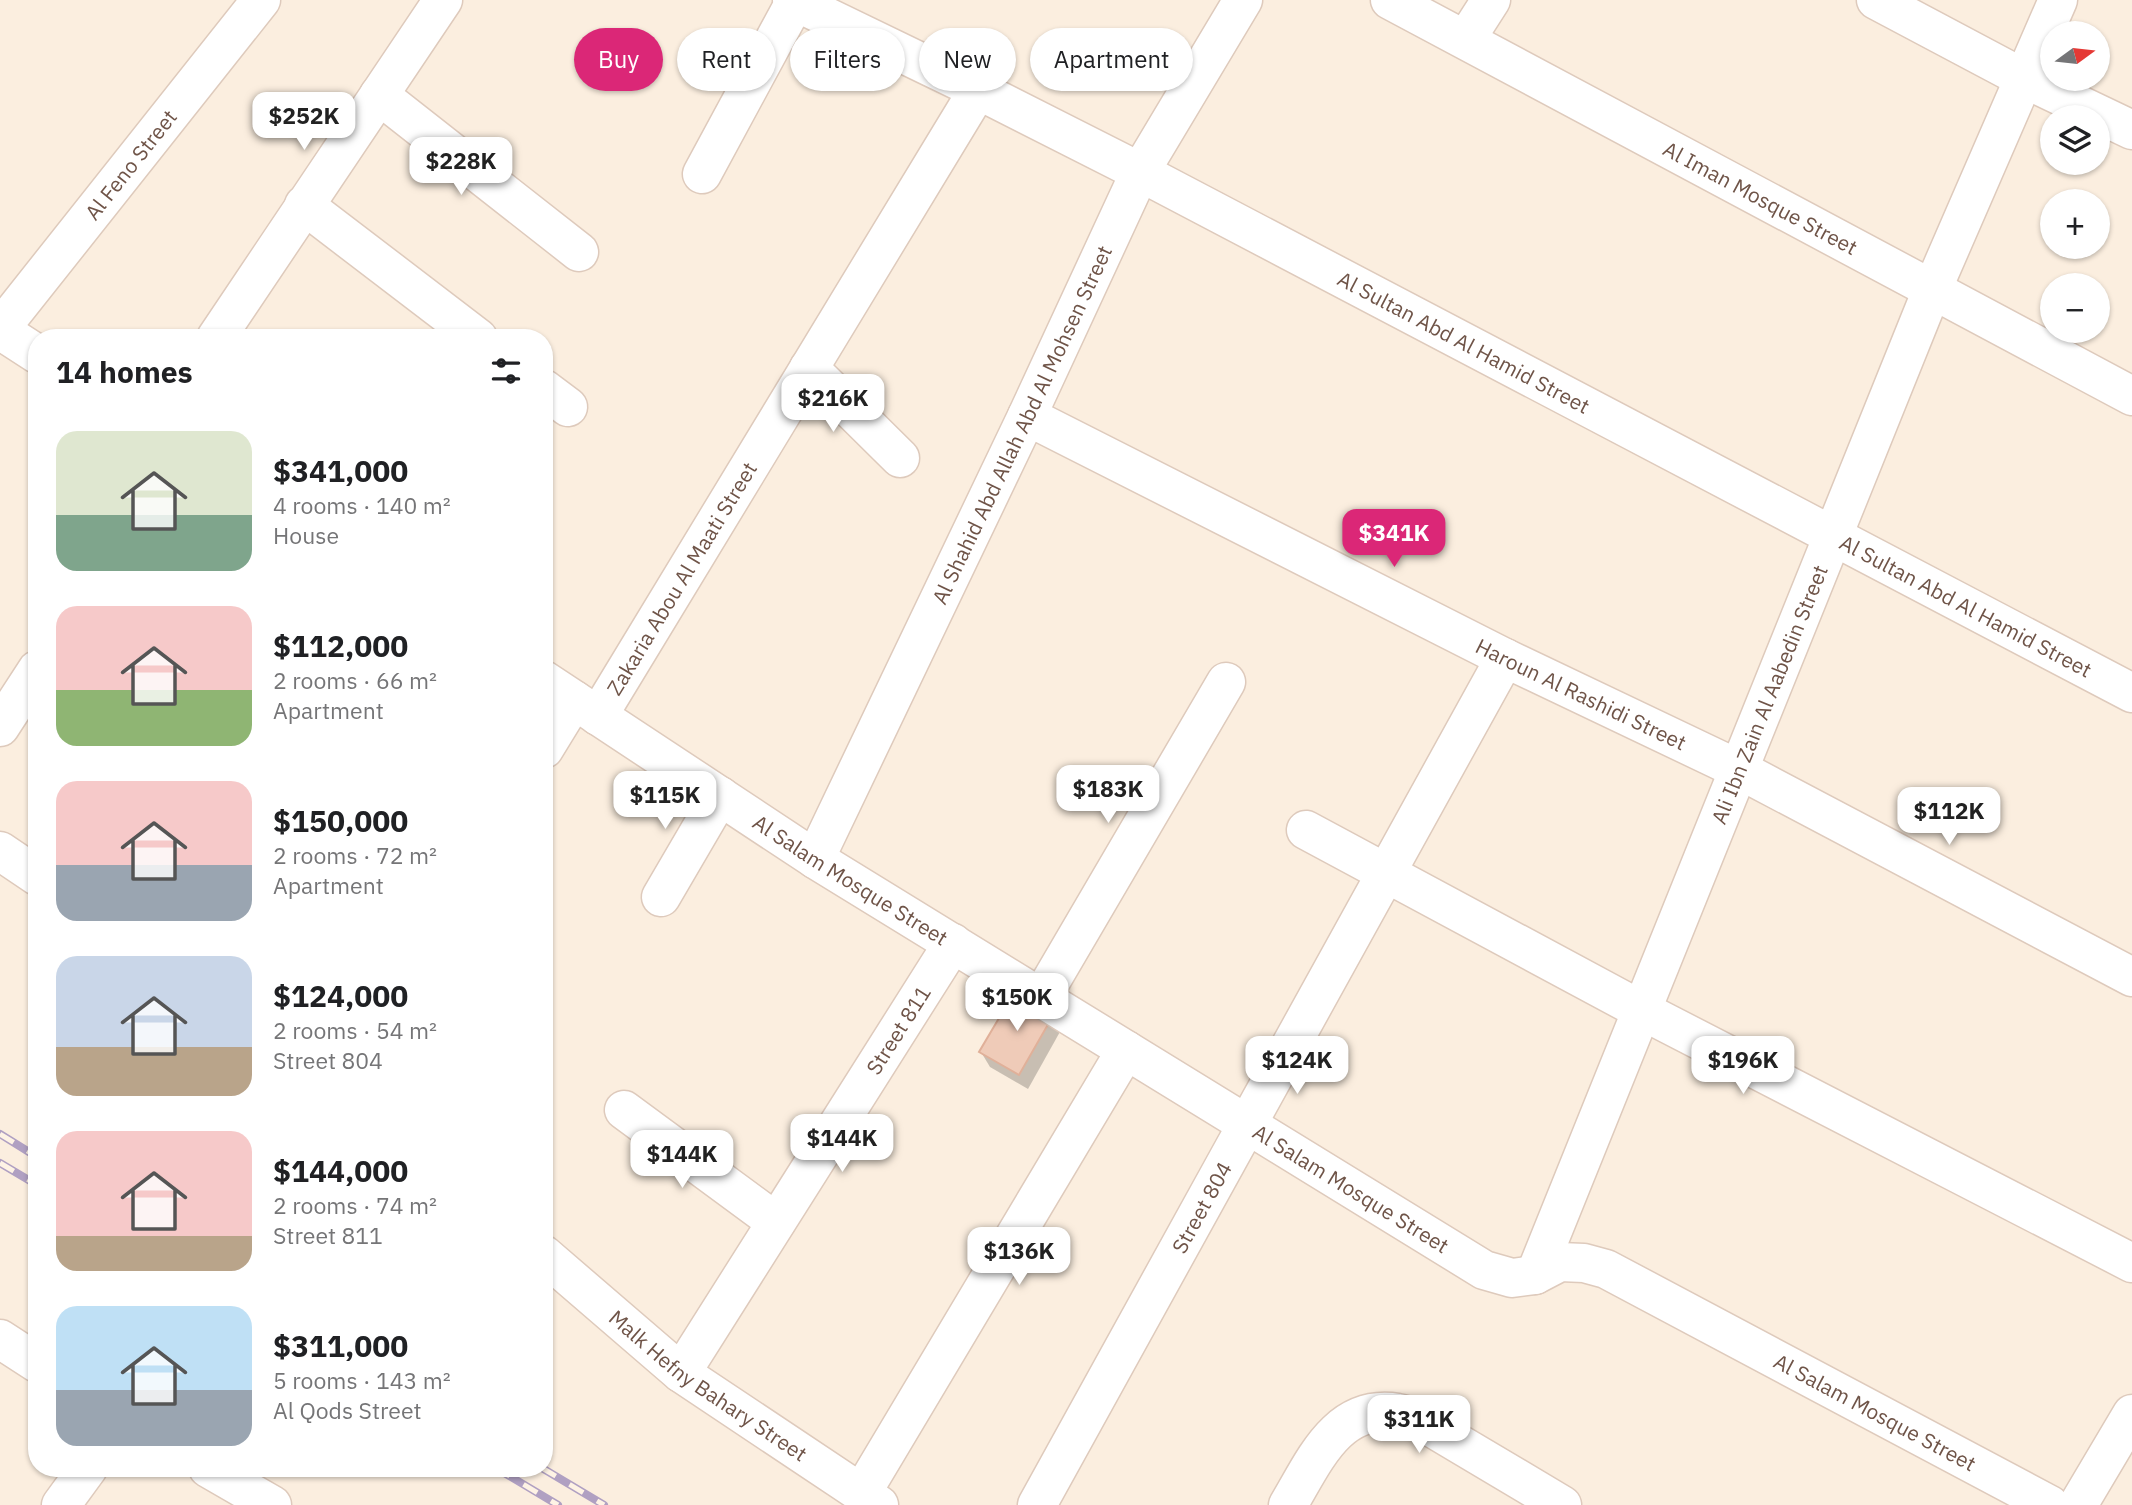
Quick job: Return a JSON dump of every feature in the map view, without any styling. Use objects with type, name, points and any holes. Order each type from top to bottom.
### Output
[{"type":"street","name":"Al Feno Street","points":[[0,330],[261,0]]},
{"type":"street","points":[[222,329],[443,0]]},
{"type":"street","name":"Al Shahid Abd Allah Abd Al Mohsen Street","points":[[816,859],[1140,172],[1243,0]]},
{"type":"street","name":"Al Iman Mosque Street","points":[[1390,0],[2132,396]]},
{"type":"street","points":[[1466,39],[1491,0]]},
{"type":"street","points":[[1876,0],[2023,78],[2132,130]]},
{"type":"street","name":"Ali Ibn Zain Al Aabedin Street","points":[[1535,1275],[1932,289],[2058,0]]},
{"type":"street","points":[[702,174],[795,1]]},
{"type":"street","name":"Al Sultan Abd Al Hamid Street","points":[[795,1],[919,61]]},
{"type":"street","name":"Zakaria Abou Al Maati Street","points":[[553,733],[572,698],[809,368],[977,91]]},
{"type":"street","name":"Al Sultan Abd Al Hamid Street","points":[[980,91],[1140,172],[2132,693]]},
{"type":"street","points":[[379,95],[579,252]]},
{"type":"street","points":[[304,205],[466,329]]},
{"type":"street","points":[[0,330],[28,348]]},
{"type":"street","points":[[809,368],[900,458]]},
{"type":"street","name":"Haroun Al Rashidi Street","points":[[1027,416],[1505,659],[1738,769],[2132,976]]},
{"type":"street","name":"Street 804","points":[[1037,1505],[1384,873],[1505,659]]},
{"type":"street","points":[[1041,998],[1226,682]]},
{"type":"street","points":[[0,727],[28,684]]},
{"type":"street","name":"Al Salam Mosque Street","points":[[572,698],[816,859],[1483,1270],[1512,1278],[1535,1275],[1560,1262],[1584,1263],[1606,1269],[2075,1504]]},
{"type":"street","points":[[661,897],[720,796]]},
{"type":"street","points":[[1306,830],[1641,1010],[2132,1263]]},
{"type":"street","points":[[0,851],[28,870]]},
{"type":"street","name":"Street 811","points":[[681,1373],[953,943]]},
{"type":"street","points":[[870,1499],[1126,1050]]},
{"type":"street","points":[[624,1110],[776,1222]]},
{"type":"street","name":"Malk Hefny Bahary Street","points":[[553,1263],[681,1373],[870,1499]]},
{"type":"street","points":[[0,1339],[28,1357]]},
{"type":"street","points":[[1289,1505],[1329,1439],[1348,1422],[1373,1413],[1399,1413],[1424,1423],[1562,1505]]},
{"type":"street","points":[[2075,1504],[2132,1414]]},
{"type":"street","points":[[61,1505],[81,1477]]},
{"type":"street","points":[[224,1477],[272,1505]]},
{"type":"building","points":[[1015,991],[1054,1014],[1019,1075],[979,1052]]},
{"type":"railway","points":[[0,1134],[28,1151]]},
{"type":"railway","points":[[0,1163],[28,1180]]},
{"type":"railway","points":[[553,1475],[604,1505]]},
{"type":"railway","points":[[511,1477],[558,1505]]}]
